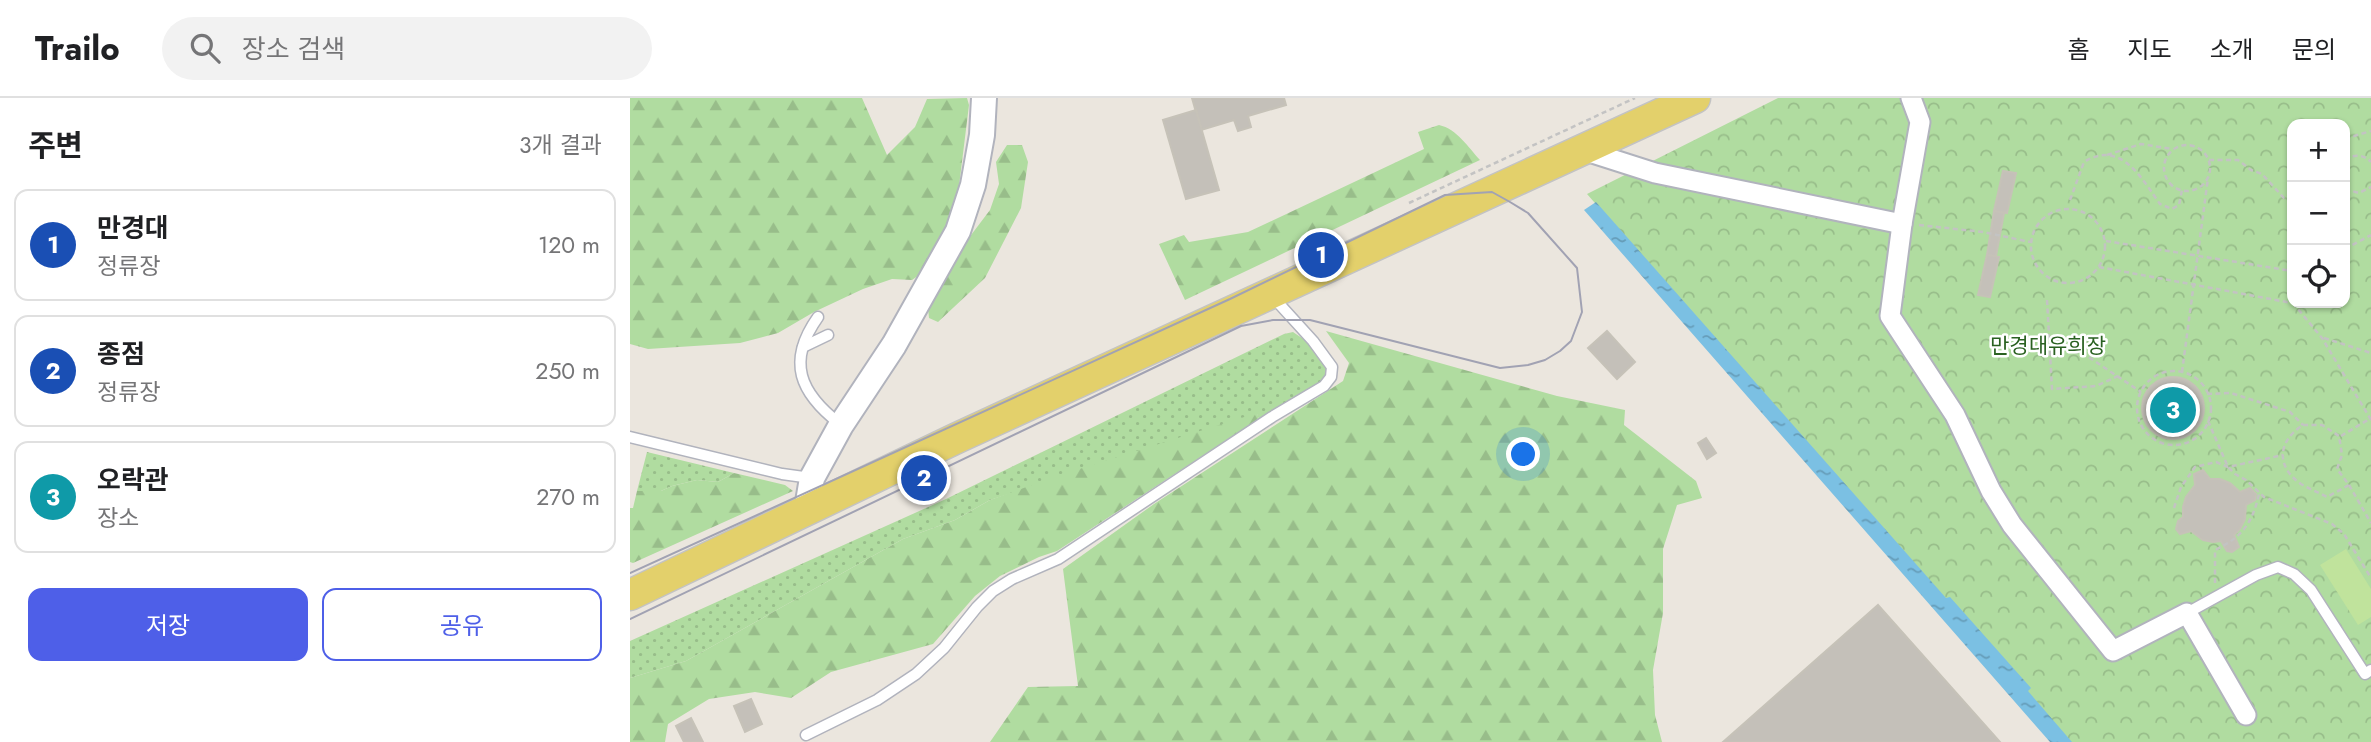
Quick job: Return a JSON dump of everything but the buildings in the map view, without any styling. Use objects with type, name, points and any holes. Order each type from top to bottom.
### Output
[{"type":"main road","points":[[630,595],[807,508],[1695,98]]},
{"type":"street","points":[[807,508],[812,478],[841,425],[894,345],[958,231],[973,185],[982,135],[984,98]]},
{"type":"street","points":[[1911,98],[1920,122],[1902,224],[1890,316],[1955,415],[1991,491],[2012,525],[2113,651],[2187,613],[2246,715]]},
{"type":"street","points":[[1583,150],[1655,173],[1902,224]]},
{"type":"lane","points":[[806,735],[877,700],[916,674],[944,648],[993,591],[1012,579],[1058,559],[1272,417],[1324,386],[1331,377],[1332,367],[1313,341],[1270,294]]},
{"type":"lane","points":[[818,317],[803,347],[800,370],[803,384],[811,396],[841,425]]},
{"type":"lane","points":[[803,347],[828,335]]},
{"type":"lane","points":[[630,437],[782,474],[812,478]]},
{"type":"lane","points":[[2187,613],[2256,575],[2278,567],[2294,574],[2311,590],[2365,674],[2371,670]]},
{"type":"path","points":[[2350,135],[2371,131]]},
{"type":"path","points":[[2070,200],[2084,162],[2141,144],[2174,150]]},
{"type":"path","points":[[2182,372],[2211,167],[2200,148],[2193,145],[2174,150],[2167,157],[2165,172],[2172,186],[2182,190],[2194,190],[2201,187],[2208,178]]},
{"type":"path","points":[[2104,156],[2131,165],[2164,208],[2172,209],[2179,205],[2182,190]]},
{"type":"path","points":[[2350,157],[2361,156],[2371,162]]},
{"type":"path","points":[[2209,160],[2238,160],[2262,174],[2287,199]]},
{"type":"path","points":[[2350,190],[2359,193],[2371,187]]},
{"type":"path","points":[[2062,209],[2072,209],[2090,216],[2097,223],[2104,241],[2103,258],[2099,266],[2086,278],[2069,283],[2060,282],[2038,268],[2031,242],[2044,217],[2062,209]]},
{"type":"path","points":[[1902,224],[1983,232],[2031,242]]},
{"type":"path","points":[[2350,246],[2371,235]]},
{"type":"path","points":[[2104,241],[2287,270]]},
{"type":"path","points":[[2099,266],[2287,302]]},
{"type":"path","points":[[2047,300],[2052,389],[2096,386],[2118,376]]},
{"type":"path","points":[[2297,308],[2322,338],[2371,419],[2339,436]]},
{"type":"path","points":[[2322,338],[2371,353]]},
{"type":"path","points":[[2048,343],[2087,356],[2141,392]]},
{"type":"path","points":[[2167,372],[2182,372],[2195,378],[2205,388],[2210,402],[2210,416],[2204,429],[2194,439],[2181,445],[2166,444],[2153,439],[2143,429],[2138,415],[2138,401],[2141,392],[2154,377],[2167,372]]},
{"type":"path","points":[[2207,394],[2231,393],[2290,412],[2304,425]]},
{"type":"path","points":[[2208,421],[2228,467]]},
{"type":"path","points":[[2349,485],[2327,497],[2299,482],[2286,468],[2283,456],[2285,443],[2292,432],[2304,425],[2322,425],[2339,436],[2342,455],[2337,469],[2349,485],[2371,523]]},
{"type":"path","points":[[2228,467],[2283,456]]},
{"type":"path","points":[[2174,508],[2181,487],[2194,467],[2216,462],[2246,480],[2259,494],[2332,524],[2344,534],[2371,579]]},
{"type":"path","points":[[2215,597],[2215,550],[2232,541],[2245,529],[2255,513],[2259,494]]},
{"type":"green space","points":[[630,98],[862,98],[887,155],[915,127],[927,99],[967,98],[969,105],[959,186],[945,229],[922,273],[912,280],[892,279],[863,289],[814,312],[778,333],[740,343],[648,349],[630,344]]},
{"type":"green space","name":"만경대유희장","points":[[1778,98],[2371,98],[2371,742],[2068,742],[1587,194]]},
{"type":"green space","points":[[1439,125],[1457,134],[1480,160],[1185,300],[1159,244],[1184,235],[1189,242],[1248,232],[1424,149],[1418,132]]},
{"type":"green space","points":[[1007,145],[1022,145],[1028,162],[1021,208],[985,278],[938,322],[929,318],[928,308],[965,243],[990,210],[999,184],[996,162]]},
{"type":"green space","points":[[1326,331],[1557,396],[1625,410],[1624,425],[1696,481],[1702,498],[1677,505],[1663,549],[1663,613],[1653,670],[1655,715],[1662,742],[990,742],[1028,687],[1078,686],[1063,569],[1154,504],[1343,381],[1349,363]]},
{"type":"green space","points":[[1293,332],[1322,357],[1328,378],[1259,419],[1257,414],[990,500],[955,520],[903,539],[686,661],[630,678],[630,641],[946,499],[1284,334]]},
{"type":"green space","points":[[1257,413],[1259,419],[1057,551],[1000,576],[975,596],[933,644],[831,672],[791,698],[755,692],[709,699],[668,724],[665,742],[630,742],[630,678],[686,661],[903,539],[955,520],[990,500]]},
{"type":"green space","points":[[647,452],[734,473],[718,482],[697,480],[661,491],[637,491]]},
{"type":"green space","points":[[734,473],[785,485],[793,491],[633,563],[630,562],[630,508],[633,508],[637,491],[661,491],[697,480],[718,482]]},
{"type":"green space","points":[[2346,549],[2371,589],[2371,617],[2358,625],[2320,565]]},
{"type":"water","points":[[1596,202],[1946,598],[1950,597],[2031,688],[2028,691],[2072,742],[2050,742],[1584,210]]},
{"type":"tram line","points":[[630,573],[1230,299],[1445,195],[1492,192],[1528,213],[1577,268],[1582,312],[1571,341],[1545,360],[1500,368],[1310,320],[1273,320],[1241,326],[630,619]]},
{"type":"place","name":"만경대","points":[[1321,255]]},
{"type":"place","name":"오락관","points":[[2173,410]]},
{"type":"place","name":"종점","points":[[924,478]]}]
